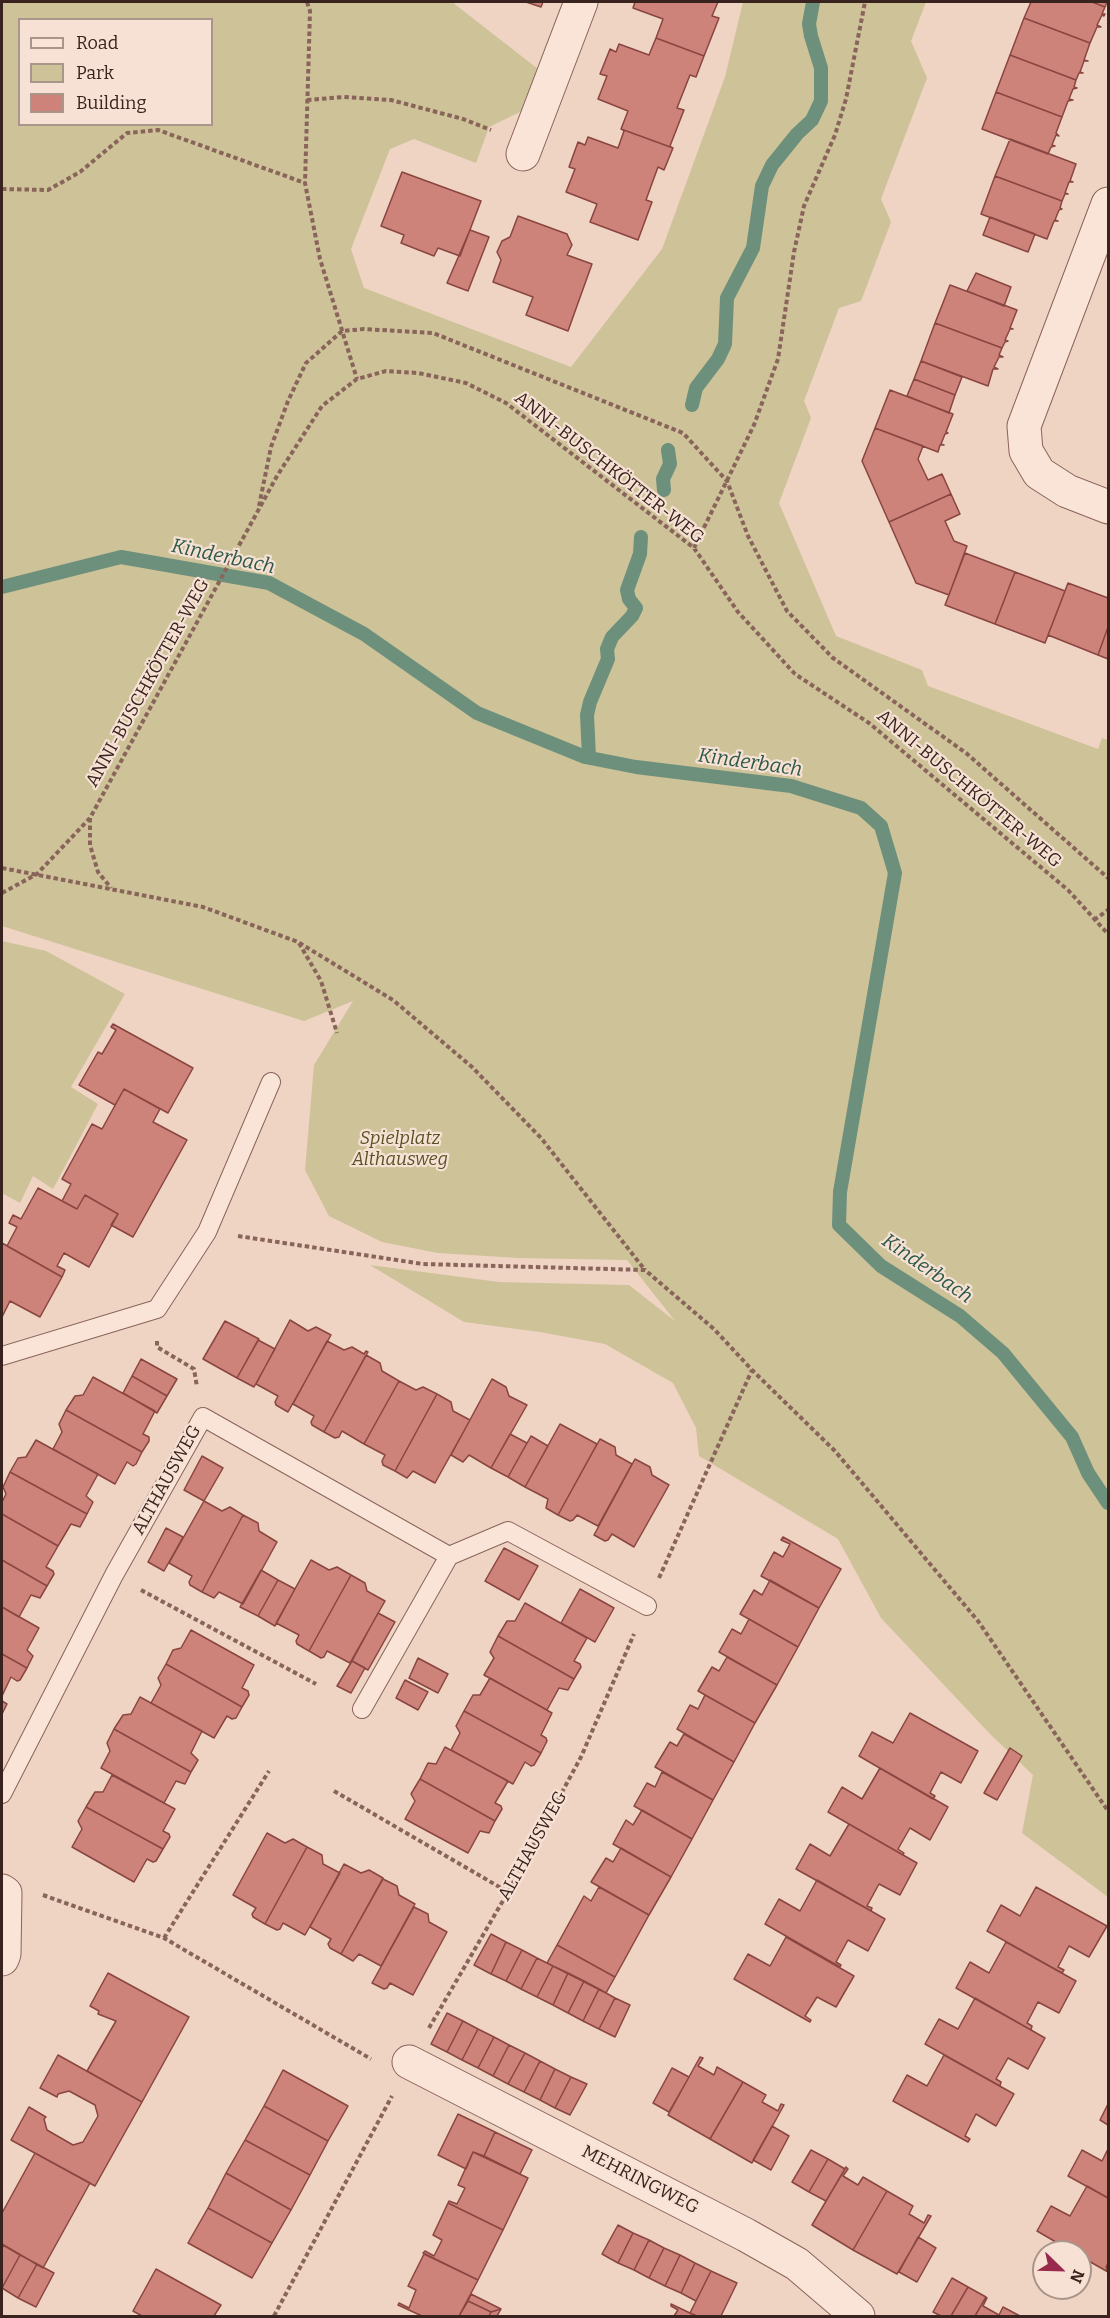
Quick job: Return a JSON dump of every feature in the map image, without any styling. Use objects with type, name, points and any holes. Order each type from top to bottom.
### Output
[{"type":"street","points":[[526,148],[581,2]]},
{"type":"street","points":[[1108,204],[1024,426],[1026,451],[1039,473],[1067,491],[1108,507]]},
{"type":"street","points":[[2,1959],[4,1954],[3,1892]]},
{"type":"street","name":"MEHRINGWEG","points":[[406,2070],[746,2235],[797,2264],[858,2316]]},
{"type":"lane","points":[[2,1356],[158,1309],[207,1232],[271,1082]]},
{"type":"lane","name":"ALTHAUSWEG","points":[[2,1794],[114,1575],[203,1417],[448,1556]]},
{"type":"lane","points":[[362,1709],[448,1556],[508,1532],[647,1606]]},
{"type":"path","points":[[307,2],[310,11],[306,183],[320,260],[357,379]]},
{"type":"path","points":[[694,548],[754,425],[778,359],[794,252],[804,206],[835,135],[846,99],[865,2]]},
{"type":"path","points":[[307,100],[344,97],[390,100],[463,119],[526,148]]},
{"type":"path","points":[[2,189],[48,190],[80,172],[127,132],[158,130],[306,183]]},
{"type":"path","points":[[258,512],[271,447],[297,382],[306,363],[342,331],[364,329],[433,333],[683,433],[727,481],[748,536],[786,611],[833,658],[966,753],[1108,878]]},
{"type":"path","name":"ANNI-BUSCHKÖTTER-WEG","points":[[2,893],[37,874],[90,818],[277,476],[322,405],[357,379],[386,371],[418,373],[466,383],[506,402],[694,548],[738,612],[795,675],[869,723],[1068,890],[1108,934]]},
{"type":"path","points":[[90,818],[90,845],[98,872],[112,889]]},
{"type":"path","points":[[2,868],[203,907],[298,942],[393,1000],[472,1067],[541,1138],[645,1270],[714,1329],[752,1370],[835,1451],[978,1621],[1108,1811]]},
{"type":"path","points":[[1094,920],[1108,910]]},
{"type":"path","points":[[298,942],[321,981],[337,1033]]},
{"type":"path","points":[[207,1232],[423,1264],[645,1270]]},
{"type":"path","points":[[158,1309],[157,1347],[194,1369],[203,1417]]},
{"type":"path","name":"ALTHAUSWEG","points":[[274,2316],[406,2070],[508,1892],[581,1757],[752,1370]]},
{"type":"path","points":[[114,1575],[316,1684]]},
{"type":"path","points":[[164,1938],[269,1771]]},
{"type":"path","points":[[334,1791],[508,1892]]},
{"type":"path","points":[[3,1892],[44,1894],[164,1938],[406,2070]]},
{"type":"green space","name":"Spielplatz Althausweg","points":[[2,2],[452,2],[538,69],[522,111],[489,127],[476,163],[414,139],[390,149],[351,249],[364,288],[571,367],[662,249],[725,77],[743,2],[926,2],[911,41],[927,78],[881,199],[891,222],[861,301],[839,308],[804,401],[811,418],[779,503],[836,636],[922,670],[928,686],[1098,749],[1102,738],[1108,740],[1108,1897],[1022,1833],[1033,1775],[991,1735],[881,1618],[838,1539],[699,1456],[696,1428],[673,1383],[605,1344],[540,1332],[464,1322],[370,1265],[499,1282],[629,1285],[675,1321],[627,1260],[518,1258],[438,1253],[382,1242],[329,1216],[305,1170],[314,1065],[353,1001],[304,1021],[2,926]]},
{"type":"green space","points":[[2,941],[46,951],[125,994],[71,1087],[98,1104],[53,1189],[33,1176],[20,1203],[2,1193]]},
{"type":"building","points":[[526,2],[543,2],[541,7]]},
{"type":"building","points":[[635,2],[718,2],[712,16],[719,18],[704,56],[656,38],[663,19],[633,8]]},
{"type":"building","points":[[1031,2],[1092,2],[1105,7],[1102,14],[1105,14],[1102,15],[1097,25],[1101,27],[1097,27],[1090,43],[1024,18]]},
{"type":"building","points":[[1092,2],[1107,2],[1105,7]]},
{"type":"building","points":[[1024,18],[1090,43],[1084,60],[1088,61],[1084,61],[1080,72],[1083,73],[1079,73],[1076,80],[1010,55]]},
{"type":"building","points":[[656,38],[704,56],[696,77],[690,75],[677,108],[684,110],[670,146],[673,148],[621,129],[628,111],[598,99],[607,76],[600,74],[610,49],[616,52],[619,44],[649,55]]},
{"type":"building","points":[[1010,55],[1076,80],[1074,87],[1077,88],[1073,89],[1069,99],[1073,100],[1068,101],[1062,117],[996,92]]},
{"type":"building","points":[[996,92],[1062,117],[1056,133],[1059,136],[1056,135],[1052,145],[1055,146],[1051,147],[1048,154],[982,129]]},
{"type":"building","points":[[621,129],[673,148],[664,170],[658,167],[646,200],[652,202],[638,240],[590,222],[597,204],[566,192],[575,169],[569,167],[578,142],[585,145],[588,137],[618,148],[624,131]]},
{"type":"building","points":[[1010,139],[1076,164],[1070,181],[1073,182],[1069,182],[1065,193],[1068,194],[1065,194],[1062,201],[995,176]]},
{"type":"building","points":[[402,172],[481,201],[460,256],[438,248],[434,256],[401,243],[404,235],[381,226]]},
{"type":"building","points":[[995,176],[1062,201],[1060,208],[1062,209],[1059,210],[1055,220],[1058,221],[1054,221],[1047,239],[981,214]]},
{"type":"building","points":[[518,216],[567,234],[572,245],[567,255],[592,264],[568,331],[526,315],[533,297],[493,282],[501,260],[497,252],[502,241],[510,237]]},
{"type":"building","points":[[990,217],[1035,234],[1028,252],[983,235]]},
{"type":"building","points":[[470,230],[489,237],[468,291],[447,283]]},
{"type":"building","points":[[976,273],[1011,287],[1004,306],[967,291]]},
{"type":"building","points":[[950,285],[1017,310],[1010,328],[1013,329],[1010,329],[1005,340],[1008,341],[1002,348],[935,323]]},
{"type":"building","points":[[935,323],[1002,348],[999,355],[1003,357],[999,357],[994,367],[998,369],[993,369],[988,386],[921,361]]},
{"type":"building","points":[[921,361],[962,377],[955,395],[914,379]]},
{"type":"building","points":[[914,379],[955,395],[949,413],[907,396]]},
{"type":"building","points":[[890,390],[953,414],[946,432],[948,433],[945,434],[941,444],[944,445],[940,445],[938,452],[875,428]]},
{"type":"building","points":[[875,428],[923,446],[918,459],[928,480],[942,474],[951,494],[889,522],[862,461]]},
{"type":"building","points":[[951,494],[960,514],[945,521],[954,541],[967,546],[949,595],[916,583],[889,522]]},
{"type":"building","points":[[965,553],[1015,572],[995,624],[945,605]]},
{"type":"building","points":[[1015,572],[1065,591],[1045,643],[995,624]]},
{"type":"building","points":[[1068,583],[1108,598],[1108,627],[1098,655],[1048,635]]},
{"type":"building","points":[[1108,627],[1108,659],[1098,655]]},
{"type":"building","points":[[113,1024],[193,1068],[168,1113],[124,1089],[115,1105],[79,1085],[98,1052],[102,1054],[116,1030],[111,1027]]},
{"type":"building","points":[[124,1089],[160,1109],[153,1122],[187,1140],[133,1237],[111,1225],[118,1214],[85,1195],[77,1209],[62,1201],[71,1184],[62,1179],[92,1124],[102,1129]]},
{"type":"building","points":[[38,1188],[77,1209],[85,1195],[118,1214],[89,1267],[64,1253],[57,1266],[65,1270],[62,1277],[7,1246],[17,1227],[9,1223],[13,1215],[21,1219]]},
{"type":"building","points":[[2,1243],[62,1277],[40,1317],[10,1301],[2,1317]]},
{"type":"building","points":[[290,1320],[308,1331],[316,1327],[331,1335],[288,1412],[276,1405],[278,1396],[256,1384]]},
{"type":"building","points":[[225,1321],[259,1339],[237,1378],[203,1359]]},
{"type":"building","points":[[258,1340],[275,1349],[254,1387],[237,1378]]},
{"type":"building","points":[[327,1341],[344,1350],[352,1347],[364,1354],[368,1352],[324,1432],[312,1425],[314,1416],[293,1404]]},
{"type":"building","points":[[366,1355],[380,1363],[382,1371],[399,1381],[364,1444],[342,1431],[339,1437],[335,1438],[324,1432]]},
{"type":"building","points":[[141,1359],[177,1379],[167,1396],[132,1376]]},
{"type":"building","points":[[132,1376],[167,1396],[157,1413],[123,1393]]},
{"type":"building","points":[[93,1377],[155,1411],[143,1434],[149,1437],[149,1441],[142,1452],[66,1410],[75,1396],[83,1395]]},
{"type":"building","points":[[492,1379],[506,1387],[509,1396],[527,1405],[491,1468],[469,1455],[463,1462],[451,1455]]},
{"type":"building","points":[[399,1381],[416,1390],[423,1387],[437,1394],[395,1471],[383,1465],[385,1455],[364,1444]]},
{"type":"building","points":[[437,1394],[451,1402],[453,1411],[470,1420],[435,1483],[413,1471],[407,1478],[395,1471]]},
{"type":"building","points":[[66,1410],[142,1452],[133,1466],[127,1462],[115,1484],[53,1449],[62,1432],[59,1424]]},
{"type":"building","points":[[560,1424],[597,1444],[558,1515],[546,1508],[548,1499],[525,1487]]},
{"type":"building","points":[[510,1434],[527,1443],[508,1477],[491,1468]]},
{"type":"building","points":[[531,1436],[548,1446],[525,1487],[508,1477]]},
{"type":"building","points":[[600,1439],[615,1447],[616,1455],[632,1464],[598,1526],[577,1515],[570,1521],[558,1515]]},
{"type":"building","points":[[36,1440],[98,1474],[86,1496],[93,1502],[87,1514],[10,1472],[18,1458],[26,1457]]},
{"type":"building","points":[[202,1456],[223,1468],[204,1501],[184,1490]]},
{"type":"building","points":[[635,1459],[650,1467],[652,1475],[669,1485],[634,1547],[612,1534],[605,1541],[594,1535]]},
{"type":"building","points":[[10,1472],[87,1514],[80,1527],[71,1524],[58,1546],[2,1514],[2,1502],[6,1494],[3,1487]]},
{"type":"building","points":[[204,1501],[222,1511],[230,1507],[243,1515],[202,1592],[190,1585],[192,1576],[169,1563]]},
{"type":"building","points":[[2,1514],[58,1546],[46,1567],[54,1574],[47,1586],[2,1560]]},
{"type":"building","points":[[243,1515],[258,1523],[259,1531],[277,1542],[243,1604],[219,1592],[214,1598],[202,1592]]},
{"type":"building","points":[[166,1528],[183,1537],[164,1571],[148,1562]]},
{"type":"building","points":[[783,1537],[841,1569],[819,1608],[761,1576],[774,1552],[783,1557],[790,1544],[781,1540]]},
{"type":"building","points":[[504,1548],[538,1566],[519,1600],[485,1581]]},
{"type":"building","points":[[2,1560],[47,1586],[40,1598],[31,1595],[19,1617],[2,1607]]},
{"type":"building","points":[[311,1560],[329,1570],[337,1567],[351,1575],[309,1651],[297,1644],[299,1635],[276,1623]]},
{"type":"building","points":[[261,1570],[278,1580],[258,1616],[240,1607]]},
{"type":"building","points":[[351,1575],[365,1583],[367,1591],[385,1601],[350,1663],[327,1651],[321,1658],[309,1651]]},
{"type":"building","points":[[278,1580],[295,1589],[275,1626],[258,1616]]},
{"type":"building","points":[[770,1580],[819,1608],[798,1647],[740,1614],[754,1590],[762,1595]]},
{"type":"building","points":[[580,1589],[614,1608],[595,1642],[561,1623]]},
{"type":"building","points":[[525,1603],[587,1638],[574,1661],[581,1667],[574,1679],[498,1636],[507,1621],[515,1621]]},
{"type":"building","points":[[2,1607],[39,1628],[27,1650],[33,1656],[27,1668],[2,1654]]},
{"type":"building","points":[[378,1613],[395,1622],[368,1670],[352,1661]]},
{"type":"building","points":[[749,1619],[798,1647],[777,1685],[719,1652],[732,1629],[741,1634]]},
{"type":"building","points":[[191,1630],[254,1665],[242,1688],[248,1691],[249,1695],[242,1707],[166,1664],[173,1650],[181,1648]]},
{"type":"building","points":[[498,1636],[574,1679],[568,1690],[559,1688],[547,1710],[484,1675],[494,1658],[490,1652]]},
{"type":"building","points":[[2,1654],[27,1668],[20,1680],[17,1681],[11,1677],[2,1696]]},
{"type":"building","points":[[727,1657],[777,1685],[755,1723],[698,1691],[712,1667],[719,1671]]},
{"type":"building","points":[[418,1658],[448,1674],[438,1693],[409,1678]]},
{"type":"building","points":[[352,1661],[365,1668],[351,1693],[337,1686]]},
{"type":"building","points":[[166,1664],[242,1707],[236,1718],[232,1719],[227,1716],[214,1738],[151,1703],[161,1685],[158,1678]]},
{"type":"building","points":[[490,1678],[552,1713],[541,1735],[547,1741],[541,1753],[464,1711],[473,1695],[480,1695]]},
{"type":"building","points":[[405,1680],[428,1692],[418,1710],[396,1698]]},
{"type":"building","points":[[705,1695],[755,1723],[734,1762],[677,1729],[690,1705],[698,1709]]},
{"type":"building","points":[[140,1697],[202,1731],[191,1753],[198,1760],[191,1772],[114,1729],[123,1715],[131,1714]]},
{"type":"building","points":[[2,1701],[7,1704],[2,1714]]},
{"type":"building","points":[[464,1711],[541,1753],[534,1765],[531,1766],[525,1762],[513,1784],[451,1750],[460,1733],[456,1726]]},
{"type":"building","points":[[910,1713],[978,1751],[961,1783],[941,1772],[930,1793],[935,1796],[933,1799],[859,1756],[872,1732],[893,1743]]},
{"type":"building","points":[[114,1729],[191,1772],[185,1784],[176,1781],[164,1803],[101,1768],[110,1751],[107,1743]]},
{"type":"building","points":[[684,1734],[734,1762],[713,1800],[655,1767],[670,1742],[677,1746]]},
{"type":"building","points":[[445,1747],[508,1781],[495,1803],[502,1809],[495,1821],[420,1779],[428,1763],[436,1764]]},
{"type":"building","points":[[1010,1748],[1022,1756],[997,1800],[984,1793]]},
{"type":"building","points":[[880,1768],[948,1807],[930,1840],[910,1828],[898,1849],[904,1853],[903,1855],[828,1812],[842,1787],[862,1799]]},
{"type":"building","points":[[662,1772],[713,1800],[692,1839],[634,1806],[647,1783],[655,1787]]},
{"type":"building","points":[[112,1775],[175,1809],[163,1831],[170,1837],[163,1849],[86,1807],[95,1792],[103,1792]]},
{"type":"building","points":[[420,1779],[495,1821],[489,1833],[480,1831],[468,1853],[405,1819],[415,1801],[411,1794]]},
{"type":"building","points":[[86,1807],[163,1849],[156,1861],[147,1859],[134,1882],[72,1847],[82,1829],[78,1821]]},
{"type":"building","points":[[642,1810],[692,1839],[671,1877],[613,1844],[626,1820],[633,1825]]},
{"type":"building","points":[[849,1824],[917,1863],[900,1895],[879,1884],[867,1906],[872,1908],[871,1911],[796,1869],[810,1844],[830,1856]]},
{"type":"building","points":[[267,1833],[285,1843],[293,1839],[307,1847],[265,1924],[253,1917],[252,1914],[256,1908],[233,1895]]},
{"type":"building","points":[[307,1847],[322,1855],[323,1864],[340,1873],[305,1935],[283,1923],[277,1930],[265,1924]]},
{"type":"building","points":[[621,1848],[671,1877],[649,1915],[591,1882],[606,1858],[613,1862]]},
{"type":"building","points":[[344,1864],[361,1873],[369,1870],[383,1878],[341,1954],[330,1948],[328,1944],[331,1939],[310,1927]]},
{"type":"building","points":[[383,1879],[397,1886],[399,1895],[415,1904],[381,1966],[359,1954],[353,1961],[341,1954]]},
{"type":"building","points":[[817,1880],[885,1919],[868,1951],[848,1940],[836,1962],[841,1965],[840,1967],[765,1924],[779,1899],[800,1911]]},
{"type":"building","points":[[599,1887],[649,1915],[615,1977],[557,1945],[584,1896],[591,1901]]},
{"type":"building","points":[[1036,1887],[1107,1926],[1089,1957],[1069,1946],[1058,1967],[1064,1970],[1062,1973],[987,1931],[1001,1905],[1020,1916]]},
{"type":"building","points":[[414,1907],[428,1914],[429,1922],[447,1932],[413,1995],[390,1983],[384,1989],[372,1983]]},
{"type":"building","points":[[491,1934],[506,1942],[491,1974],[474,1965]]},
{"type":"building","points":[[786,1937],[854,1976],[836,2007],[817,1997],[805,2016],[811,2020],[810,2022],[734,1979],[748,1954],[770,1966]]},
{"type":"building","points":[[506,1942],[522,1950],[506,1981],[491,1974]]},
{"type":"building","points":[[1006,1942],[1076,1981],[1059,2013],[1038,2002],[1027,2023],[1032,2026],[1031,2030],[956,1988],[970,1962],[989,1973]]},
{"type":"building","points":[[557,1945],[615,1977],[606,1993],[547,1963]]},
{"type":"building","points":[[522,1950],[537,1958],[521,1989],[506,1981]]},
{"type":"building","points":[[537,1958],[553,1966],[537,1997],[521,1989]]},
{"type":"building","points":[[553,1966],[568,1973],[553,2005],[537,1997]]},
{"type":"building","points":[[108,1973],[189,2017],[142,2102],[87,2071],[116,2021],[98,2014],[99,2011],[90,2006]]},
{"type":"building","points":[[568,1973],[584,1981],[568,2013],[553,2005]]},
{"type":"building","points":[[584,1981],[599,1989],[583,2021],[568,2013]]},
{"type":"building","points":[[599,1989],[615,1998],[599,2029],[583,2021]]},
{"type":"building","points":[[615,1998],[630,2005],[615,2037],[599,2029]]},
{"type":"building","points":[[975,1998],[1045,2038],[1028,2069],[1008,2058],[996,2079],[1001,2082],[1000,2086],[925,2044],[939,2019],[958,2029]]},
{"type":"building","points":[[447,2013],[463,2021],[447,2052],[431,2044]]},
{"type":"building","points":[[463,2021],[478,2029],[462,2060],[447,2052]]},
{"type":"building","points":[[478,2029],[494,2037],[478,2068],[462,2060]]},
{"type":"building","points":[[494,2037],[509,2045],[493,2076],[478,2068]]},
{"type":"building","points":[[509,2045],[525,2053],[508,2084],[493,2076]]},
{"type":"building","points":[[525,2053],[540,2061],[524,2092],[508,2084]]},
{"type":"building","points":[[58,2055],[142,2102],[95,2186],[11,2140],[29,2107],[46,2117],[44,2119],[47,2130],[73,2145],[83,2142],[98,2116],[95,2105],[69,2091],[58,2094],[57,2097],[40,2088]]},
{"type":"building","points":[[944,2055],[1014,2094],[996,2126],[976,2114],[965,2136],[970,2139],[968,2142],[893,2101],[907,2075],[927,2086]]},
{"type":"building","points":[[700,2057],[703,2058],[698,2066],[714,2075],[717,2067],[743,2082],[710,2139],[668,2115]]},
{"type":"building","points":[[540,2061],[555,2069],[540,2100],[524,2092]]},
{"type":"building","points":[[672,2068],[689,2077],[669,2112],[653,2103]]},
{"type":"building","points":[[555,2069],[571,2077],[555,2108],[540,2100]]},
{"type":"building","points":[[283,2070],[348,2106],[328,2141],[264,2106]]},
{"type":"building","points":[[571,2077],[587,2084],[570,2115],[555,2108]]},
{"type":"building","points":[[743,2082],[766,2095],[762,2102],[778,2111],[781,2104],[784,2105],[752,2163],[710,2139]]},
{"type":"building","points":[[1108,2104],[1108,2125],[1100,2120]]},
{"type":"building","points":[[264,2106],[328,2141],[310,2175],[245,2140]]},
{"type":"building","points":[[458,2114],[495,2132],[484,2156],[473,2152],[466,2169],[438,2155]]},
{"type":"building","points":[[772,2126],[789,2136],[771,2170],[753,2160]]},
{"type":"building","points":[[495,2132],[532,2150],[520,2174],[484,2156]]},
{"type":"building","points":[[245,2140],[310,2175],[291,2210],[226,2173]]},
{"type":"building","points":[[1108,2149],[1108,2198],[1068,2176],[1082,2150],[1102,2161]]},
{"type":"building","points":[[811,2150],[828,2159],[809,2192],[792,2182]]},
{"type":"building","points":[[473,2152],[528,2178],[503,2230],[448,2203],[449,2201],[457,2204],[465,2188],[458,2185]]},
{"type":"building","points":[[35,2153],[90,2183],[43,2268],[2,2244],[2,2213]]},
{"type":"building","points":[[828,2159],[845,2169],[826,2201],[809,2192]]},
{"type":"building","points":[[846,2167],[848,2169],[843,2176],[858,2185],[863,2177],[887,2191],[853,2250],[812,2225]]},
{"type":"building","points":[[226,2173],[291,2210],[272,2243],[208,2208]]},
{"type":"building","points":[[1087,2186],[1108,2198],[1108,2263],[1106,2267],[1108,2272],[1092,2263],[1092,2240],[1052,2240],[1037,2231],[1051,2206],[1070,2216]]},
{"type":"building","points":[[887,2191],[913,2206],[909,2214],[924,2223],[928,2215],[931,2216],[897,2274],[853,2250]]},
{"type":"building","points":[[448,2203],[503,2230],[478,2280],[423,2253],[425,2251],[434,2256],[442,2240],[433,2235]]},
{"type":"building","points":[[208,2208],[272,2243],[252,2278],[188,2243]]},
{"type":"building","points":[[618,2225],[633,2233],[618,2263],[602,2254]]},
{"type":"building","points":[[633,2233],[649,2240],[634,2270],[618,2263]]},
{"type":"building","points":[[918,2237],[936,2248],[917,2282],[899,2272]]},
{"type":"building","points":[[649,2240],[664,2248],[649,2278],[634,2270]]},
{"type":"building","points":[[3,2245],[20,2255],[2,2288],[2,2249]]},
{"type":"building","points":[[664,2248],[680,2255],[665,2286],[649,2278]]},
{"type":"building","points":[[424,2254],[478,2280],[459,2316],[422,2316],[398,2305],[399,2303],[409,2308],[416,2290],[408,2286]]},
{"type":"building","points":[[20,2255],[37,2264],[18,2298],[2,2288]]},
{"type":"building","points":[[680,2255],[695,2263],[681,2293],[665,2286]]},
{"type":"building","points":[[695,2263],[711,2271],[696,2301],[681,2293]]},
{"type":"building","points":[[37,2264],[54,2273],[36,2307],[18,2298]]},
{"type":"building","points":[[156,2269],[221,2305],[214,2316],[142,2316],[133,2311]]},
{"type":"building","points":[[711,2271],[737,2283],[721,2316],[697,2316],[690,2313]]},
{"type":"building","points":[[952,2278],[968,2287],[951,2316],[941,2316],[933,2312]]},
{"type":"building","points":[[968,2287],[986,2297],[975,2316],[951,2316]]},
{"type":"building","points":[[471,2294],[501,2309],[491,2312],[468,2301]]},
{"type":"building","points":[[986,2297],[983,2306],[999,2315],[1003,2307],[1020,2316],[975,2316]]},
{"type":"building","points":[[468,2301],[491,2312],[489,2316],[459,2316]]},
{"type":"building","points":[[671,2304],[697,2316],[674,2316],[678,2310]]},
{"type":"building","points":[[501,2309],[497,2316],[489,2316],[491,2312]]},
{"type":"waterway","points":[[692,405],[696,388],[718,359],[725,344],[727,298],[753,248],[762,186],[772,165],[797,134],[812,120],[821,101],[821,68],[809,24],[813,2]]},
{"type":"waterway","points":[[664,490],[663,479],[670,464],[668,450]]},
{"type":"waterway","points":[[589,757],[587,715],[590,702],[608,659],[607,649],[612,637],[632,616],[636,608],[629,599],[627,590],[640,554],[641,537]]},
{"type":"waterway","name":"Kinderbach","points":[[2,587],[121,557],[269,583],[364,634],[477,713],[585,757],[636,767],[791,786],[861,808],[881,826],[895,873],[840,1192],[839,1225],[881,1266],[960,1316],[1003,1353],[1072,1437],[1088,1473],[1108,1503]]}]
